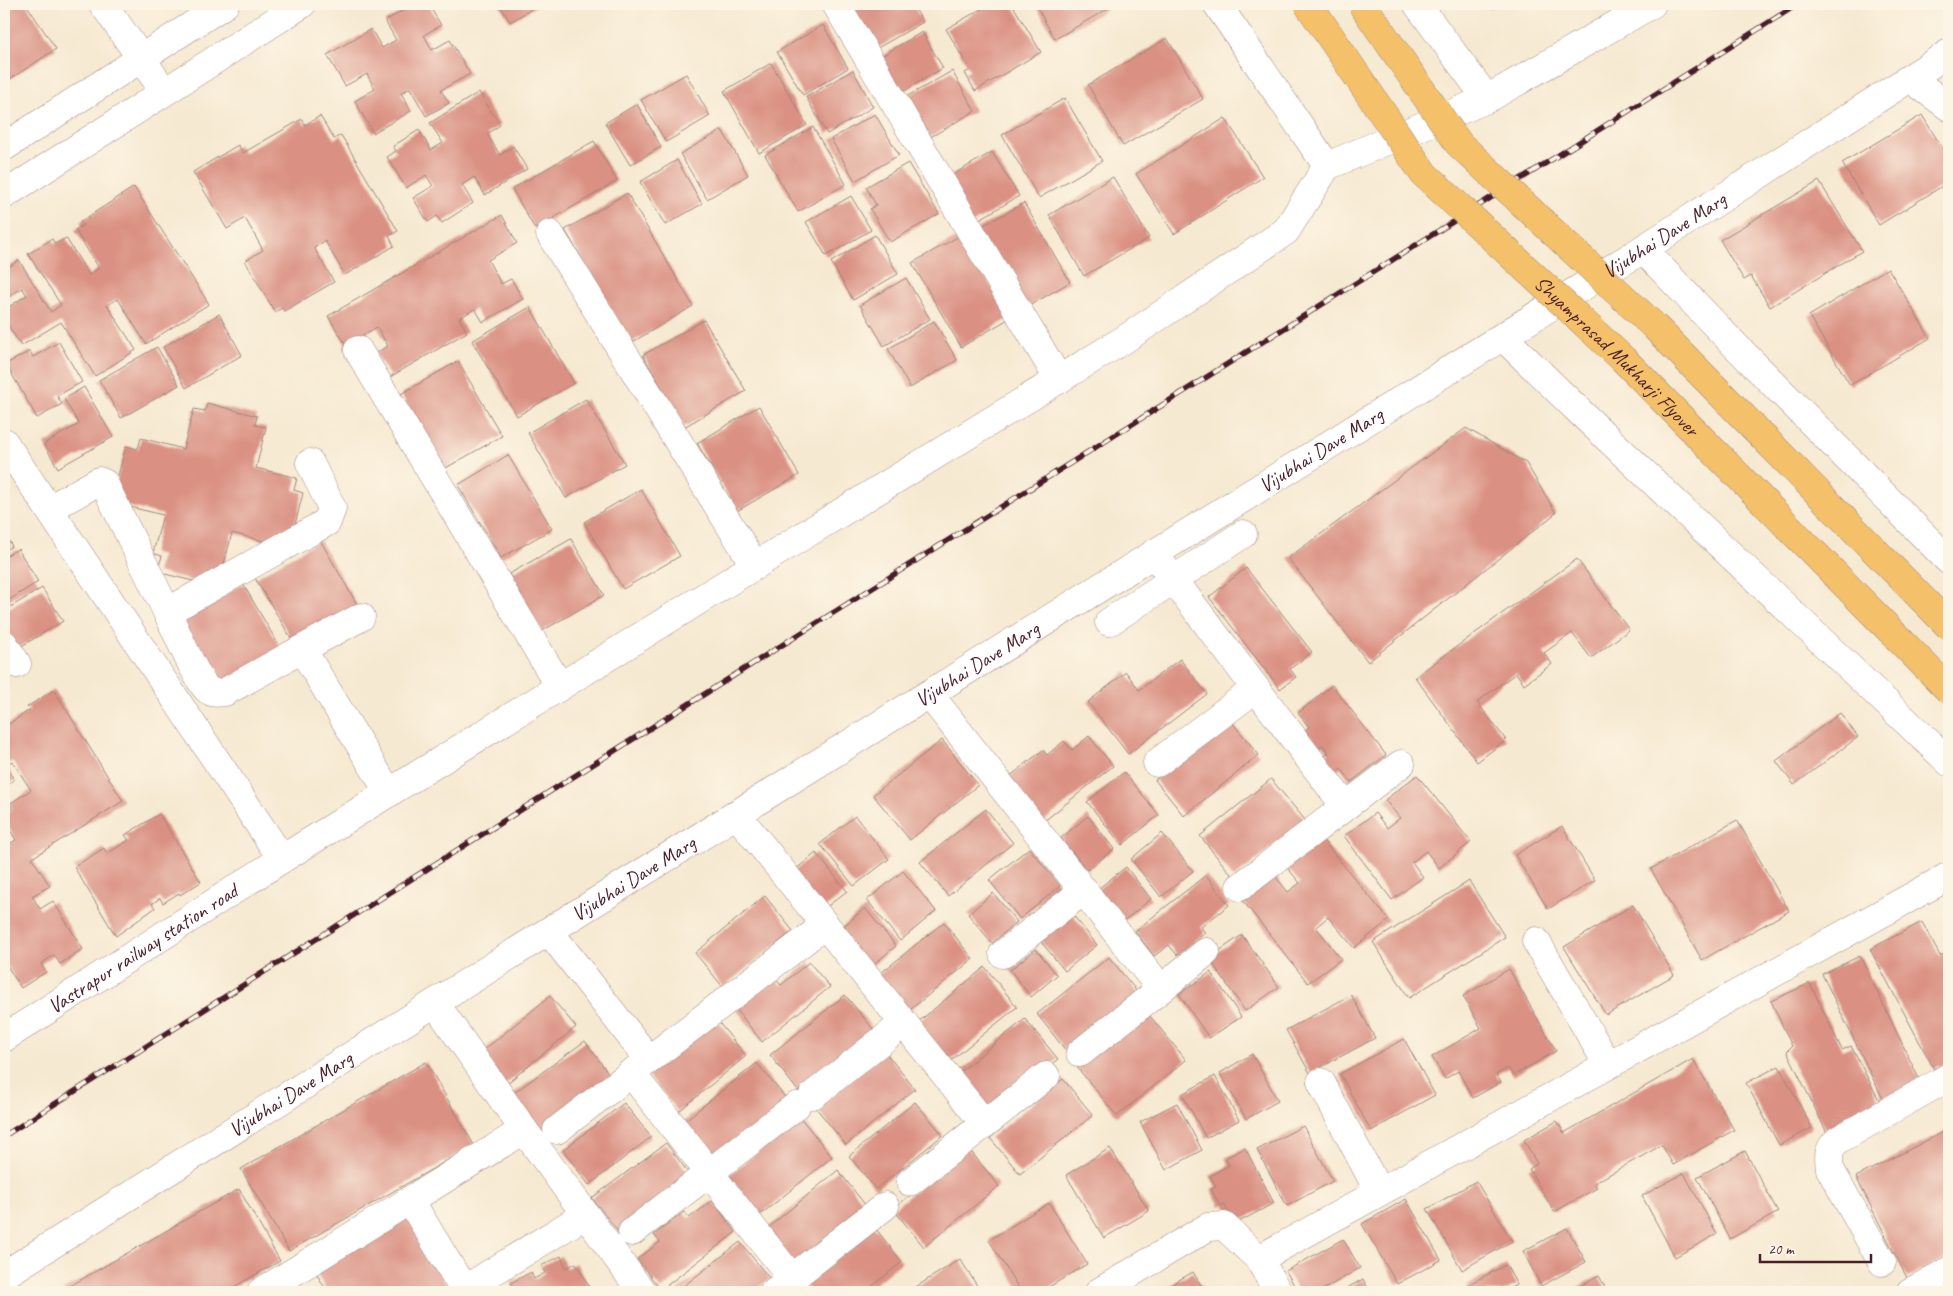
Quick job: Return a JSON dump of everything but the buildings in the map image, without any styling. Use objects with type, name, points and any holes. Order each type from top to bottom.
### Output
[{"type":"main road","name":"Shyamprasad Mukharji Flyover","points":[[1308,4],[1424,174],[1624,359],[1949,690]]},
{"type":"main road","name":"Shyamprasad Mukharji Flyover","points":[[1362,4],[1459,144],[1655,327],[1949,626]]},
{"type":"street","points":[[103,4],[164,91]]},
{"type":"street","points":[[4,147],[140,57],[225,4]]},
{"type":"street","points":[[4,195],[302,4]]},
{"type":"street","points":[[836,4],[1060,380]]},
{"type":"street","points":[[1216,4],[1327,166],[1486,99],[1568,54],[1652,4]]},
{"type":"street","points":[[1417,4],[1486,99]]},
{"type":"street","name":"Vijubhai Dave Marg","points":[[11,1280],[435,1003],[1503,337],[1949,53]]},
{"type":"street","points":[[1910,78],[1949,107]]},
{"type":"street","name":"Vastrapur railway station road","points":[[4,1038],[389,792],[1125,339],[1286,231],[1327,166]]},
{"type":"street","points":[[550,234],[755,566]]},
{"type":"street","points":[[1643,249],[1720,332],[1949,561]]},
{"type":"street","points":[[1503,337],[1949,762]]},
{"type":"street","points":[[358,350],[560,687]]},
{"type":"street","points":[[4,442],[282,859]]},
{"type":"street","points":[[167,612],[327,522],[332,508],[310,462]]},
{"type":"street","points":[[49,509],[99,481],[104,483],[199,677],[208,690],[217,694],[226,692],[361,617]]},
{"type":"street","points":[[1109,622],[1243,534]]},
{"type":"street","points":[[1154,554],[1345,806]]},
{"type":"street","points":[[302,649],[389,792]]},
{"type":"street","points":[[1156,763],[1256,688]]},
{"type":"street","points":[[930,694],[1161,989]]},
{"type":"street","points":[[1240,887],[1401,764]]},
{"type":"street","points":[[737,815],[984,1123]]},
{"type":"street","points":[[1259,1259],[1949,876]]},
{"type":"street","points":[[1003,954],[1084,890]]},
{"type":"street","points":[[557,1130],[825,925]]},
{"type":"street","points":[[549,931],[783,1285],[885,1206]]},
{"type":"street","points":[[1536,941],[1608,1065]]},
{"type":"street","points":[[1080,1053],[1206,952]]},
{"type":"street","points":[[435,1003],[524,1130],[642,1292]]},
{"type":"street","points":[[632,1232],[904,1023]]},
{"type":"street","points":[[910,1182],[1046,1076]]},
{"type":"street","points":[[1882,1262],[1830,1169],[1828,1155],[1831,1147],[1838,1140],[1949,1077]]},
{"type":"street","points":[[1321,1082],[1379,1192]]},
{"type":"street","points":[[261,1292],[295,1284],[410,1200],[524,1130]]},
{"type":"street","points":[[410,1200],[462,1291],[585,1215]]},
{"type":"street","points":[[1099,1292],[1208,1227],[1224,1226],[1259,1259],[1278,1292]]},
{"type":"street","points":[[1910,1292],[1949,1271]]},
{"type":"railway","points":[[4,1136],[1798,4]]}]
